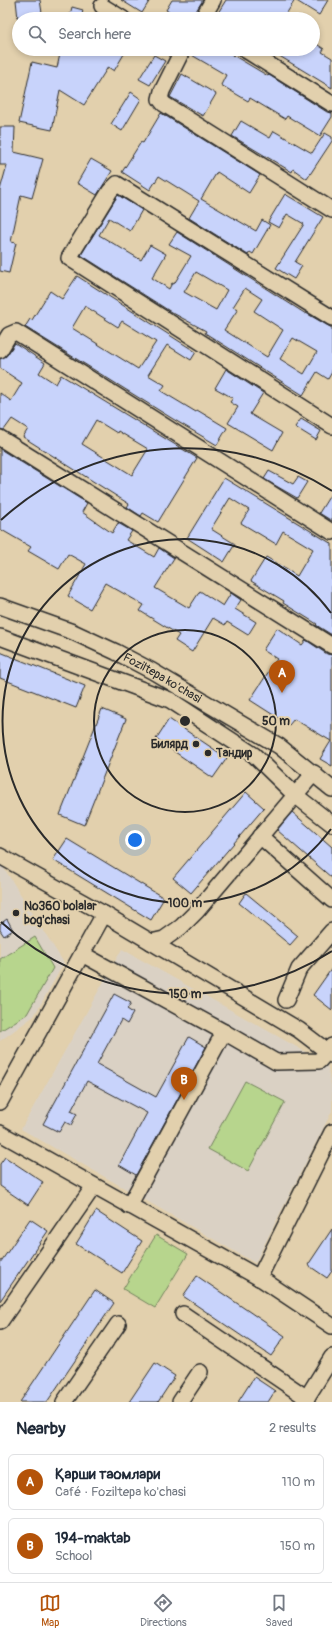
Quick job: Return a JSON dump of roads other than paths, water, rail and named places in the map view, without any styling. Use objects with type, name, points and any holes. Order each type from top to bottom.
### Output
[{"type":"street","points":[[206,12],[213,0]]},
{"type":"street","points":[[102,6],[112,12]]},
{"type":"street","points":[[176,56],[162,91],[162,102],[332,210]]},
{"type":"street","points":[[255,56],[332,104]]},
{"type":"street","points":[[332,318],[117,184],[110,191],[69,258],[332,426]]},
{"type":"street","points":[[0,350],[10,335],[16,332],[332,532]]},
{"type":"street","points":[[0,438],[332,646]]},
{"type":"street","name":"Foziltepa ko'chasi","points":[[0,606],[72,632],[116,652],[184,689],[279,746],[332,789]]},
{"type":"street","points":[[0,637],[170,700],[254,755],[295,795],[332,824]]},
{"type":"street","points":[[150,942],[164,939],[181,927],[217,888],[314,773]]},
{"type":"street","name":"Foziltepa ko'chasi","points":[[314,773],[332,784]]},
{"type":"street","points":[[260,836],[332,900]]},
{"type":"street","points":[[0,856],[104,914],[299,1030],[331,1051],[319,1061],[276,1062],[82,954]]},
{"type":"street","points":[[0,1102],[104,914]]},
{"type":"street","points":[[286,1000],[299,969],[332,931]]},
{"type":"street","points":[[129,1206],[224,1032]]},
{"type":"street","points":[[258,1278],[332,1132]]},
{"type":"street","points":[[0,1133],[258,1278],[332,1326]]},
{"type":"street","points":[[0,1322],[94,1186]]},
{"type":"street","points":[[183,1314],[306,1400],[332,1357]]},
{"type":"street","points":[[64,1402],[118,1324]]},
{"type":"street","points":[[180,1402],[200,1372]]},
{"type":"place","name":"Қарши таомлари","points":[[282,693]]},
{"type":"place","name":"Билярд","points":[[196,744]]},
{"type":"place","name":"Тандир","points":[[208,753]]},
{"type":"place","name":"№360 bolalar bog'chasi","points":[[16,913]]},
{"type":"place","name":"194-maktab","points":[[184,1100]]}]
